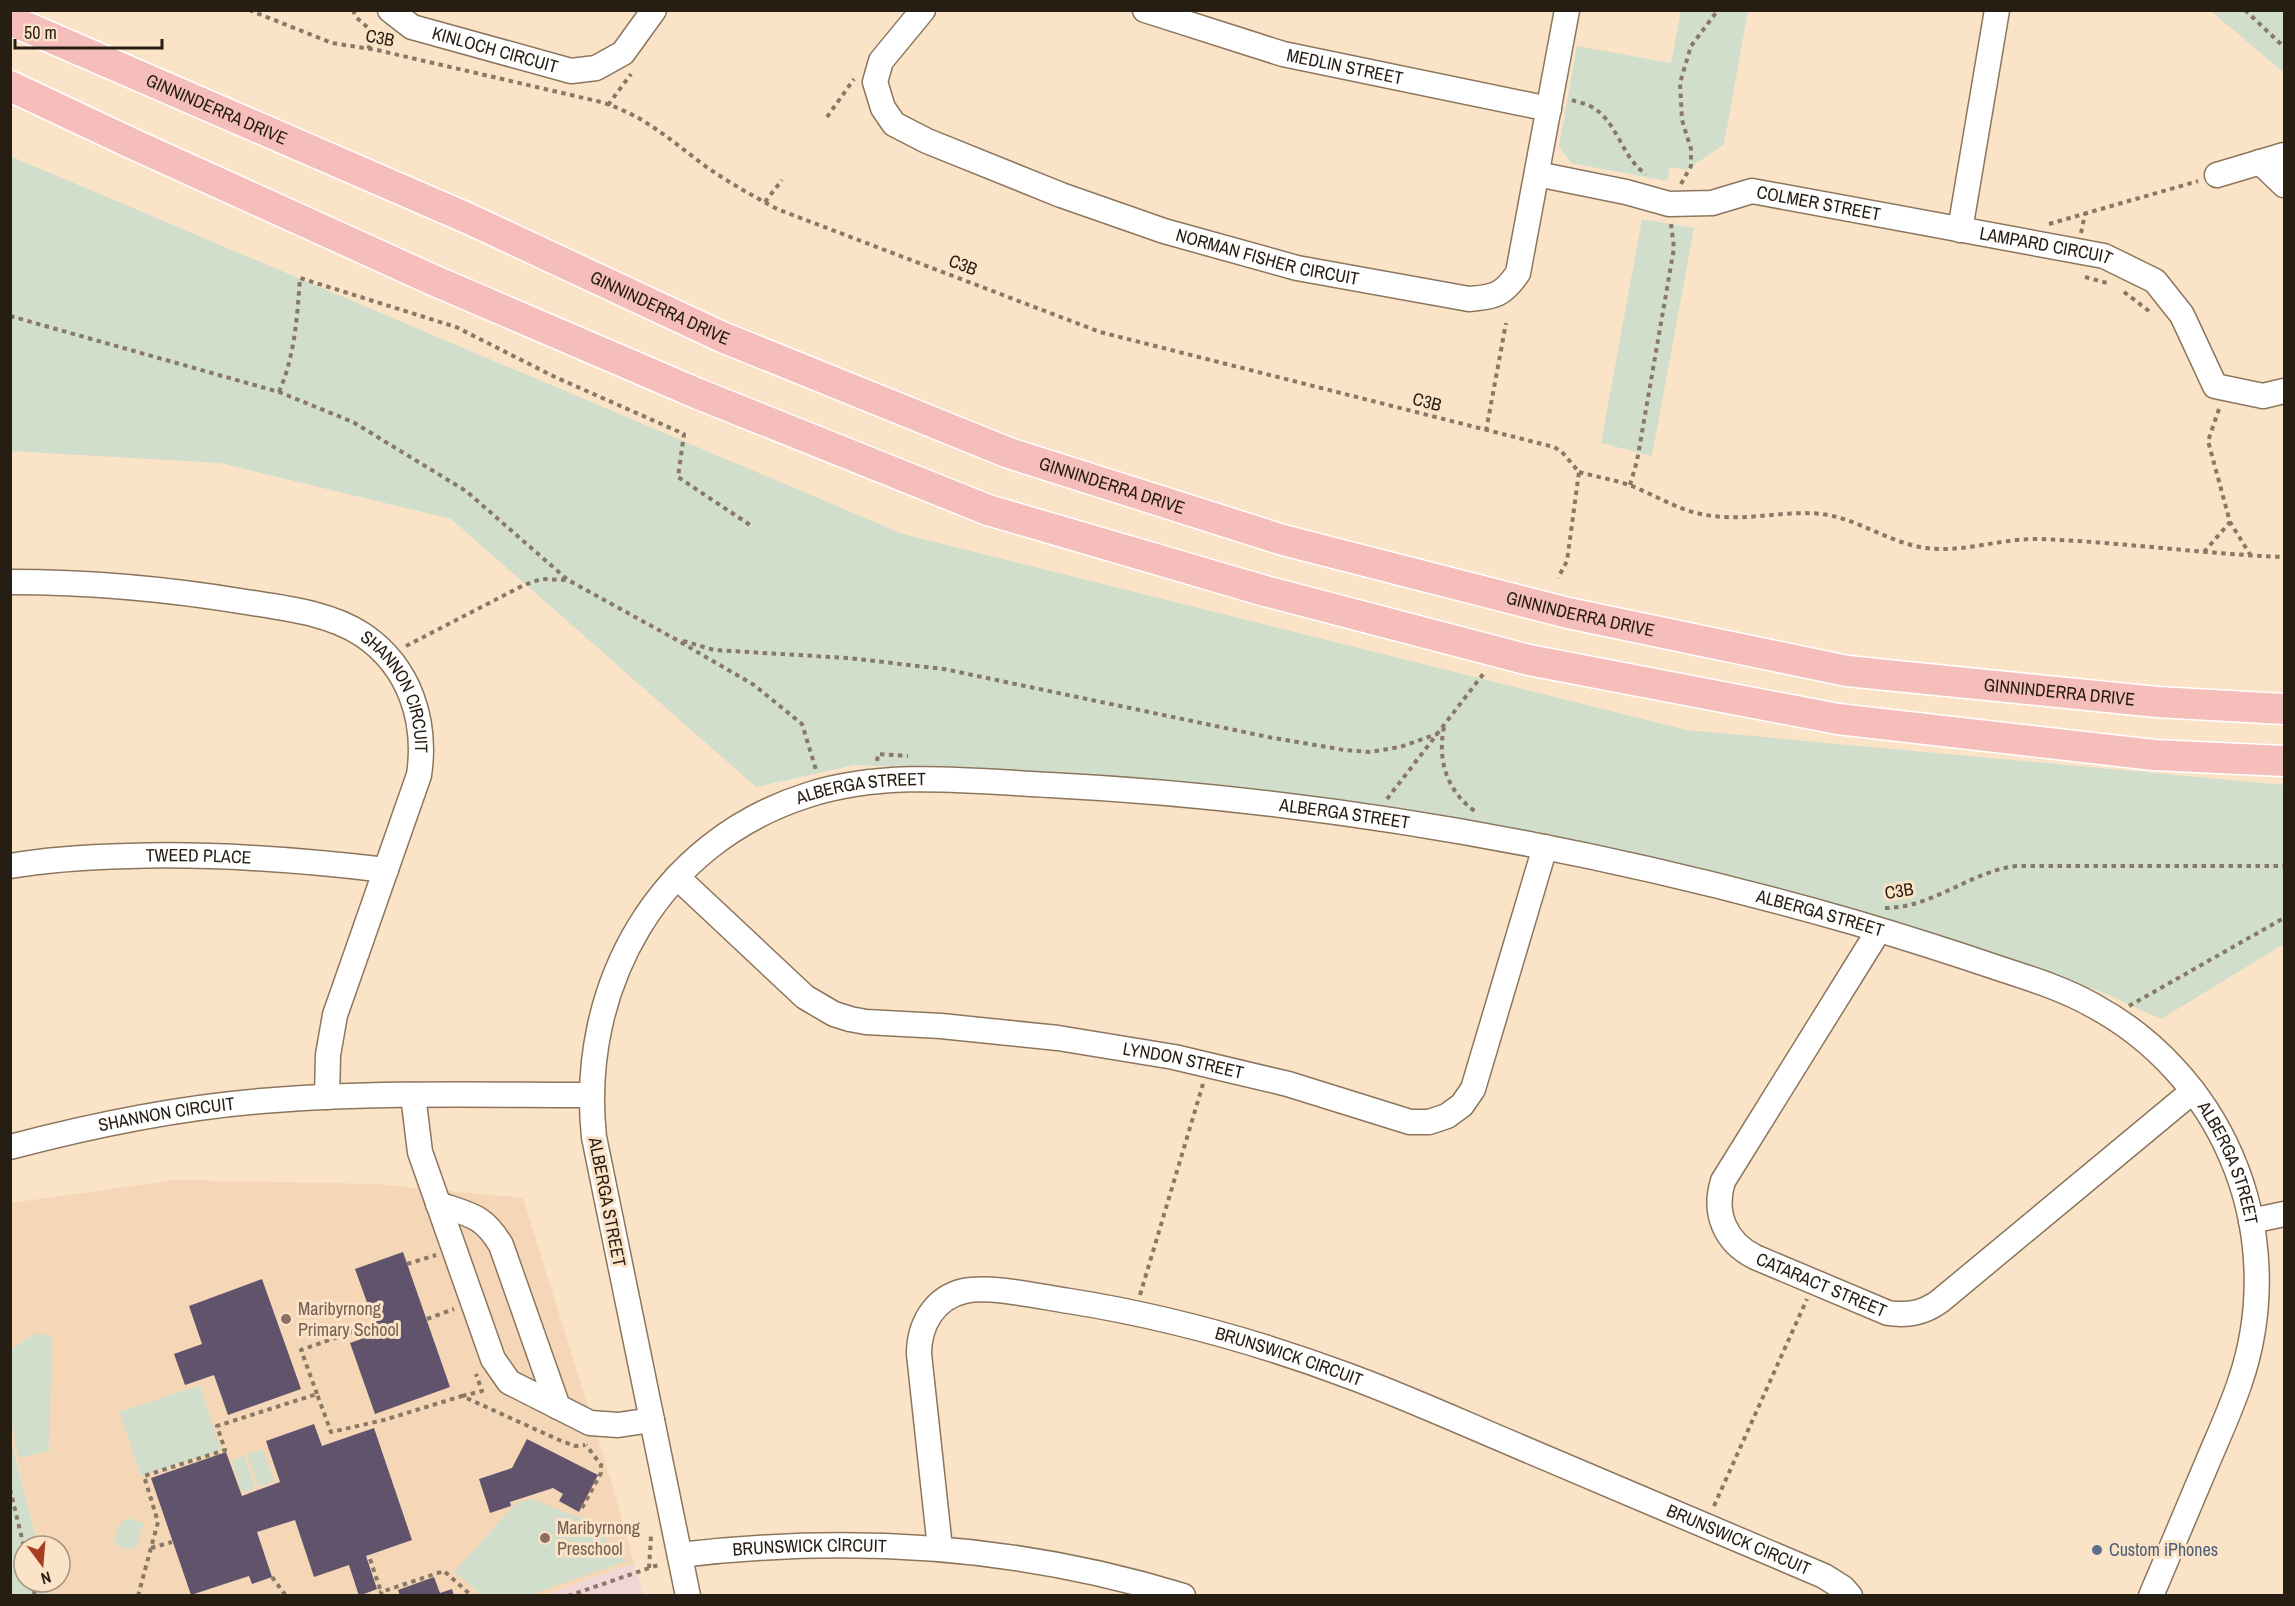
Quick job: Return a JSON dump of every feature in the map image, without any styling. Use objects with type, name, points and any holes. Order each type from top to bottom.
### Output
[{"type":"main road","name":"GINNINDERRA DRIVE","points":[[10,20],[467,218],[733,342],[1009,453],[1283,540],[1568,614],[1847,671],[2157,702],[2284,708]]},
{"type":"main road","points":[[10,86],[422,275],[630,365],[999,513],[1265,591],[1563,667],[1838,719],[2154,755],[2284,761]]},
{"type":"street","name":"KINLOCH CIRCUIT","points":[[390,10],[412,27],[571,71],[596,68],[623,53],[654,10]]},
{"type":"street","name":"NORMAN FISHER CIRCUIT","points":[[923,10],[881,61],[875,82],[883,108],[894,124],[927,141],[1061,195],[1164,231],[1298,268],[1469,299],[1492,297],[1507,289],[1518,273],[1568,10]]},
{"type":"street","name":"MEDLIN STREET","points":[[1145,10],[1283,54],[1549,109]]},
{"type":"street","name":"LAMPARD CIRCUIT","points":[[1997,10],[1960,230],[2104,256],[2155,281],[2182,315],[2215,386],[2263,396],[2284,391]]},
{"type":"street","points":[[2217,175],[2284,155]]},
{"type":"street","points":[[2260,162],[2284,185]]},
{"type":"street","name":"COLMER STREET","points":[[1537,174],[1626,192],[1669,204],[1712,203],[1752,191],[1960,230]]},
{"type":"street","name":"SHANNON CIRCUIT","points":[[10,582],[151,588],[239,600],[315,615],[356,631],[378,647],[390,660],[409,689],[421,731],[421,758],[414,792],[335,1015],[328,1055],[327,1097]]},
{"type":"street","name":"ALBERGA STREET","points":[[688,1596],[674,1558],[652,1420],[597,1158],[591,1095],[595,1042],[601,1016],[626,950],[644,919],[678,877],[696,859],[738,828],[784,804],[824,791],[885,780],[1002,783],[1184,795],[1365,816],[1545,847],[1878,919],[2047,985],[2095,1006],[2117,1020],[2158,1052],[2193,1091],[2219,1131],[2239,1175],[2255,1247],[2257,1301],[2249,1353],[2232,1404],[2151,1596]]},
{"type":"street","name":"LYNDON STREET","points":[[678,877],[792,987],[805,998],[834,1014],[866,1022],[941,1026],[1058,1038],[1208,1064],[1288,1084],[1410,1122],[1429,1122],[1455,1111],[1468,1097],[1477,1080],[1545,847]]},
{"type":"street","name":"TWEED PLACE","points":[[10,866],[55,860],[166,855],[276,858],[386,870]]},
{"type":"street","name":"CATARACT STREET","points":[[1878,919],[1728,1172],[1720,1190],[1719,1211],[1731,1239],[1755,1257],[1888,1313],[1916,1313],[1933,1306],[2193,1091]]},
{"type":"street","points":[[413,1095],[420,1152],[493,1359],[509,1382],[590,1423],[618,1425],[652,1420]]},
{"type":"street","name":"SHANNON CIRCUIT","points":[[10,1147],[62,1134],[220,1105],[327,1097],[591,1095]]},
{"type":"street","points":[[438,1204],[472,1216],[490,1227],[501,1245],[558,1407]]},
{"type":"street","points":[[2251,1221],[2284,1214]]},
{"type":"street","name":"BRUNSWICK CIRCUIT","points":[[940,1548],[919,1354],[920,1336],[932,1311],[955,1294],[984,1289],[1135,1313],[1247,1341],[1349,1376],[1824,1576],[1843,1588],[1850,1596]]},
{"type":"street","name":"BRUNSWICK CIRCUIT","points":[[674,1558],[731,1549],[804,1545],[940,1548],[1066,1566],[1183,1596]]},
{"type":"path","name":"C3B","points":[[249,10],[332,43],[368,49],[625,110],[647,122],[741,189],[777,209],[1100,332],[1554,447],[1562,452],[1579,472]]},
{"type":"path","points":[[353,10],[356,17],[375,34],[368,49]]},
{"type":"path","points":[[1630,485],[1637,461],[1674,248],[1669,204],[1691,166],[1691,149],[1682,120],[1680,83],[1691,46],[1718,10]]},
{"type":"path","points":[[2245,10],[2284,47]]},
{"type":"path","points":[[2047,225],[2217,175]]},
{"type":"path","points":[[765,202],[782,180]]},
{"type":"path","points":[[2080,276],[2111,285]]},
{"type":"path","points":[[279,392],[289,368],[295,337],[300,278],[456,327],[555,377],[684,434],[678,477],[750,525]]},
{"type":"path","points":[[2120,290],[2130,295],[2153,316]]},
{"type":"path","points":[[10,316],[279,392],[353,422],[466,490],[568,580],[754,685],[802,724],[824,791]]},
{"type":"path","points":[[1486,431],[1506,322]]},
{"type":"path","points":[[2212,406],[2229,411]]},
{"type":"path","points":[[2218,409],[2208,441],[2230,522],[2251,556]]},
{"type":"path","points":[[1558,578],[1566,561],[1579,472],[1630,485],[1683,510],[1713,516],[1822,514],[1862,524],[1885,535],[1926,548],[2037,539],[2284,557]]},
{"type":"path","points":[[2204,552],[2230,522]]},
{"type":"path","points":[[390,660],[399,650],[524,585],[541,579],[568,580]]},
{"type":"path","points":[[675,639],[714,650],[848,658],[944,669],[1268,737],[1344,750],[1370,752],[1400,747],[1437,734]]},
{"type":"path","points":[[1365,816],[1384,802],[1484,673]]},
{"type":"path","points":[[1444,726],[1441,752],[1447,777],[1461,800],[1482,816]]},
{"type":"path","name":"C3B","points":[[1878,919],[1991,871],[2016,866],[2284,866]]},
{"type":"path","points":[[2117,1020],[2125,1009],[2138,1000],[2284,918]]},
{"type":"path","points":[[1135,1313],[1208,1064]]},
{"type":"path","points":[[407,1264],[437,1255],[441,1266]]},
{"type":"path","points":[[1706,1526],[1814,1282]]},
{"type":"path","points":[[427,1318],[455,1309],[451,1298]]},
{"type":"path","points":[[363,1328],[302,1350],[331,1432],[384,1420],[482,1391],[473,1364]]},
{"type":"path","points":[[138,1596],[158,1522],[144,1476],[225,1450],[217,1426],[317,1394]]},
{"type":"path","points":[[462,1396],[575,1446],[595,1444]]},
{"type":"path","points":[[582,1508],[601,1473],[601,1465],[586,1445]]},
{"type":"path","points":[[10,1489],[21,1534]]},
{"type":"path","points":[[151,1548],[172,1542]]},
{"type":"path","points":[[568,1596],[674,1558]]},
{"type":"path","points":[[370,1559],[382,1594],[444,1571],[472,1596]]},
{"type":"path","points":[[272,1577],[286,1596]]},
{"type":"shaded area","name":"Maribyrnong Primary School","points":[[176,1180],[375,1184],[523,1198],[610,1477],[634,1563],[543,1595],[51,1595],[72,1594],[72,1534],[35,1534],[11,1436],[10,1203]]},
{"type":"shaded area","points":[[634,1563],[643,1595],[543,1596]]},
{"type":"green space","points":[[1681,11],[1748,11],[1724,144],[1687,170],[1670,167],[1667,181],[1571,163],[1559,146],[1577,46],[1671,63]]},
{"type":"green space","points":[[2211,11],[2284,11],[2284,73]]},
{"type":"green space","points":[[10,156],[903,534],[1687,730],[2284,785],[2284,944],[2161,1019],[2104,993],[2013,960],[1869,915],[1621,854],[902,767],[855,765],[756,787],[451,519],[220,463],[11,451]]},
{"type":"green space","points":[[1642,219],[1694,228],[1652,456],[1601,443]]},
{"type":"green space","points":[[35,1333],[52,1336],[49,1451],[19,1458],[11,1421],[11,1350]]},
{"type":"green space","points":[[200,1385],[221,1450],[141,1476],[119,1412]]},
{"type":"green space","points":[[10,1436],[35,1534],[12,1534],[12,1594],[51,1595],[11,1595]]},
{"type":"green space","points":[[263,1449],[275,1481],[259,1487],[247,1454]]},
{"type":"green space","points":[[245,1456],[255,1488],[242,1493],[232,1460]]},
{"type":"green space","name":"Maribyrnong Preschool","points":[[532,1499],[579,1518],[582,1514],[627,1561],[529,1595],[482,1595],[454,1572],[516,1503]]},
{"type":"green space","points":[[128,1518],[144,1523],[136,1547],[130,1550],[113,1544],[120,1524]]},
{"type":"building","points":[[403,1252],[450,1387],[375,1414],[350,1343],[378,1333],[355,1269]]},
{"type":"building","points":[[262,1279],[301,1389],[228,1415],[214,1375],[185,1385],[174,1354],[202,1344],[189,1306]]},
{"type":"building","points":[[314,1424],[322,1446],[374,1428],[412,1540],[366,1556],[377,1589],[359,1596],[349,1565],[314,1577],[295,1520],[257,1532],[272,1577],[252,1584],[249,1576],[191,1595],[151,1478],[226,1452],[242,1496],[280,1482],[266,1441]]},
{"type":"building","points":[[527,1439],[598,1475],[579,1512],[559,1501],[563,1494],[553,1488],[510,1502],[511,1506],[490,1513],[479,1479],[512,1468]]},
{"type":"building","points":[[434,1577],[440,1593],[452,1589],[454,1596],[400,1596],[398,1590]]},
{"type":"place","name":"Maribyrnong Primary School","points":[[286,1319]]},
{"type":"place","name":"Maribyrnong Preschool","points":[[545,1538]]},
{"type":"place","name":"Custom iPhones","points":[[2097,1550]]}]
